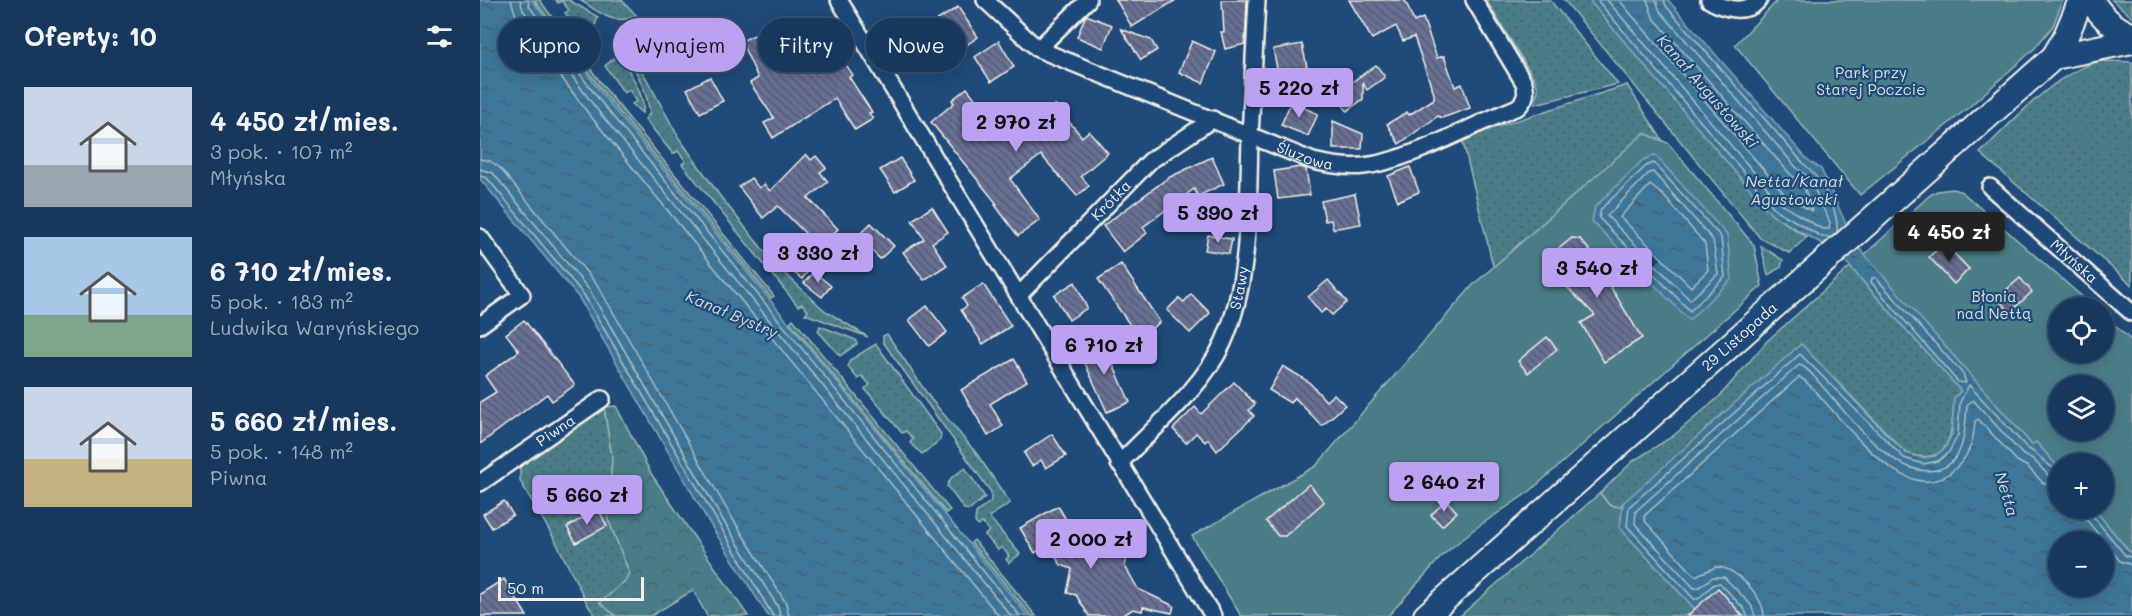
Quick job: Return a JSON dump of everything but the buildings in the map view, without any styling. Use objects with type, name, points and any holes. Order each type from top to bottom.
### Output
[{"type":"main road","name":"29 Listopada","points":[[1426,616],[2054,57],[2081,0]]},
{"type":"main road","points":[[2091,0],[2101,15],[2113,26],[2132,35]]},
{"type":"main road","name":"29 Listopada","points":[[2054,57],[2132,41]]},
{"type":"street","points":[[839,0],[1213,616]]},
{"type":"street","name":"Śluzowa","points":[[985,0],[1038,49],[1313,161],[1347,167],[1364,166],[1396,158],[1510,110],[1523,102],[1526,90],[1474,0]]},
{"type":"street","points":[[1038,49],[1088,0]]},
{"type":"street","name":"Stawy","points":[[1119,464],[1203,375],[1223,343],[1232,319],[1242,268],[1257,0]]},
{"type":"street","points":[[1709,0],[1728,10],[1749,7],[1759,0]]},
{"type":"street","name":"Krótka","points":[[1020,295],[1150,161],[1213,119]]},
{"type":"street","name":"Młyńska","points":[[1990,187],[2132,313]]},
{"type":"street","points":[[480,237],[522,295],[480,325]]},
{"type":"street","name":"Piwna","points":[[480,483],[602,399]]},
{"type":"green space","points":[[534,0],[540,0],[553,18],[548,18]]},
{"type":"green space","points":[[556,0],[569,0],[598,18],[569,18],[565,13],[569,10],[562,1],[558,3]]},
{"type":"green space","points":[[580,0],[622,0],[637,16],[613,19]]},
{"type":"green space","points":[[1486,0],[1550,0],[1618,84],[1535,104],[1538,89],[1535,80]]},
{"type":"green space","points":[[1564,0],[1589,0],[1772,215],[1807,237],[1789,253],[1760,238]]},
{"type":"green space","name":"Park przy Starej Poczcie","points":[[1778,0],[2063,0],[2053,26],[2034,49],[1968,108],[1860,195],[1735,45]]},
{"type":"green space","points":[[2112,0],[2132,0],[2132,17]]},
{"type":"green space","points":[[613,59],[613,72],[629,72],[640,92],[642,113],[632,104],[637,101],[629,90],[624,93],[605,66]]},
{"type":"green space","points":[[2101,61],[2132,62],[2132,285],[1980,153],[2051,87],[2083,67]]},
{"type":"green space","points":[[588,72],[593,72],[774,296],[771,298]]},
{"type":"green space","points":[[636,72],[643,72],[679,138],[720,196],[776,265],[824,310],[868,337],[805,314],[808,311],[802,304],[798,306],[682,164],[686,161],[678,151],[673,154],[645,119],[650,113]]},
{"type":"green space","points":[[1627,85],[1668,149],[1495,274],[1462,138]]},
{"type":"green space","points":[[1644,133],[1668,143],[1754,245],[1762,286],[1529,492],[1473,530],[1443,555],[1388,616],[1241,616],[1192,536],[1316,466],[1473,285]]},
{"type":"green space","name":"Błonia nad Nettą","points":[[1953,189],[1962,192],[2083,297],[2048,297],[2048,363],[2114,363],[2114,325],[2132,341],[2132,555],[2102,519],[2114,519],[2114,453],[2048,453],[2048,456],[2036,442],[2032,445],[1864,255],[1937,191]]},
{"type":"green space","points":[[1761,246],[1783,260],[1781,267],[1768,275]]},
{"type":"green space","points":[[1850,267],[1961,391],[1954,398],[1950,435],[1941,452],[1933,456],[1921,457],[1906,453],[1801,344],[1620,507],[1609,505],[1600,493],[1633,461],[1673,436],[1719,397],[1767,341]]},
{"type":"green space","points":[[793,319],[950,510],[946,513],[790,322]]},
{"type":"green space","points":[[820,326],[856,340],[857,344],[840,356],[818,331]]},
{"type":"green space","points":[[887,334],[930,398],[977,454],[1010,503],[989,517],[1020,554],[1009,563],[1006,559],[1009,556],[1002,547],[998,550],[985,535],[989,531],[982,523],[978,526],[975,522],[976,513],[991,501],[991,492],[883,342],[883,336]]},
{"type":"green space","points":[[876,344],[941,434],[940,440],[922,454],[910,443],[913,439],[906,431],[902,433],[865,389],[870,385],[862,376],[858,379],[848,367],[850,360]]},
{"type":"green space","points":[[616,406],[652,475],[748,616],[707,616],[693,590],[651,616],[616,616],[600,603],[626,580],[629,572],[608,519],[612,457],[604,407]]},
{"type":"green space","points":[[604,407],[612,457],[608,519],[629,572],[626,580],[601,603],[616,616],[596,616],[589,607],[555,540],[520,481],[520,466]]},
{"type":"green space","points":[[965,468],[985,497],[970,510],[964,509],[947,486],[951,478]]},
{"type":"green space","points":[[1600,493],[1609,505],[1620,507],[1623,503],[1620,528],[1695,609],[1688,616],[1460,616]]},
{"type":"green space","points":[[974,540],[1036,616],[1031,616],[971,543]]},
{"type":"water","name":"Kanał Bystry","points":[[480,0],[532,0],[545,18],[498,18],[498,72],[586,72],[1028,616],[768,616],[710,524],[579,298],[480,179]]},
{"type":"water","points":[[1589,0],[1668,0],[1807,159],[1821,169],[1847,226],[1843,230],[2032,445],[2036,442],[2048,456],[2048,519],[2102,519],[2112,531],[2048,531],[2048,597],[2114,597],[2114,533],[2132,555],[2132,616],[1743,616],[1695,609],[1620,528],[1623,503],[1801,344],[1906,453],[1922,458],[1935,456],[1945,448],[1952,434],[1954,398],[1961,391],[1828,242],[1824,245],[1772,215]]},
{"type":"water","points":[[1655,155],[1727,235],[1732,279],[1689,320],[1592,221],[1595,207],[1643,160]]},
{"type":"pier","points":[[1656,251],[1663,257],[1643,277],[1636,270]]},
{"type":"water label","name":"Kanał Augustowski","points":[[1708,91]]},
{"type":"water label","name":"Netta/Kanał Agustowski","points":[[1794,190]]},
{"type":"water label","name":"Netta","points":[[2007,494]]}]
